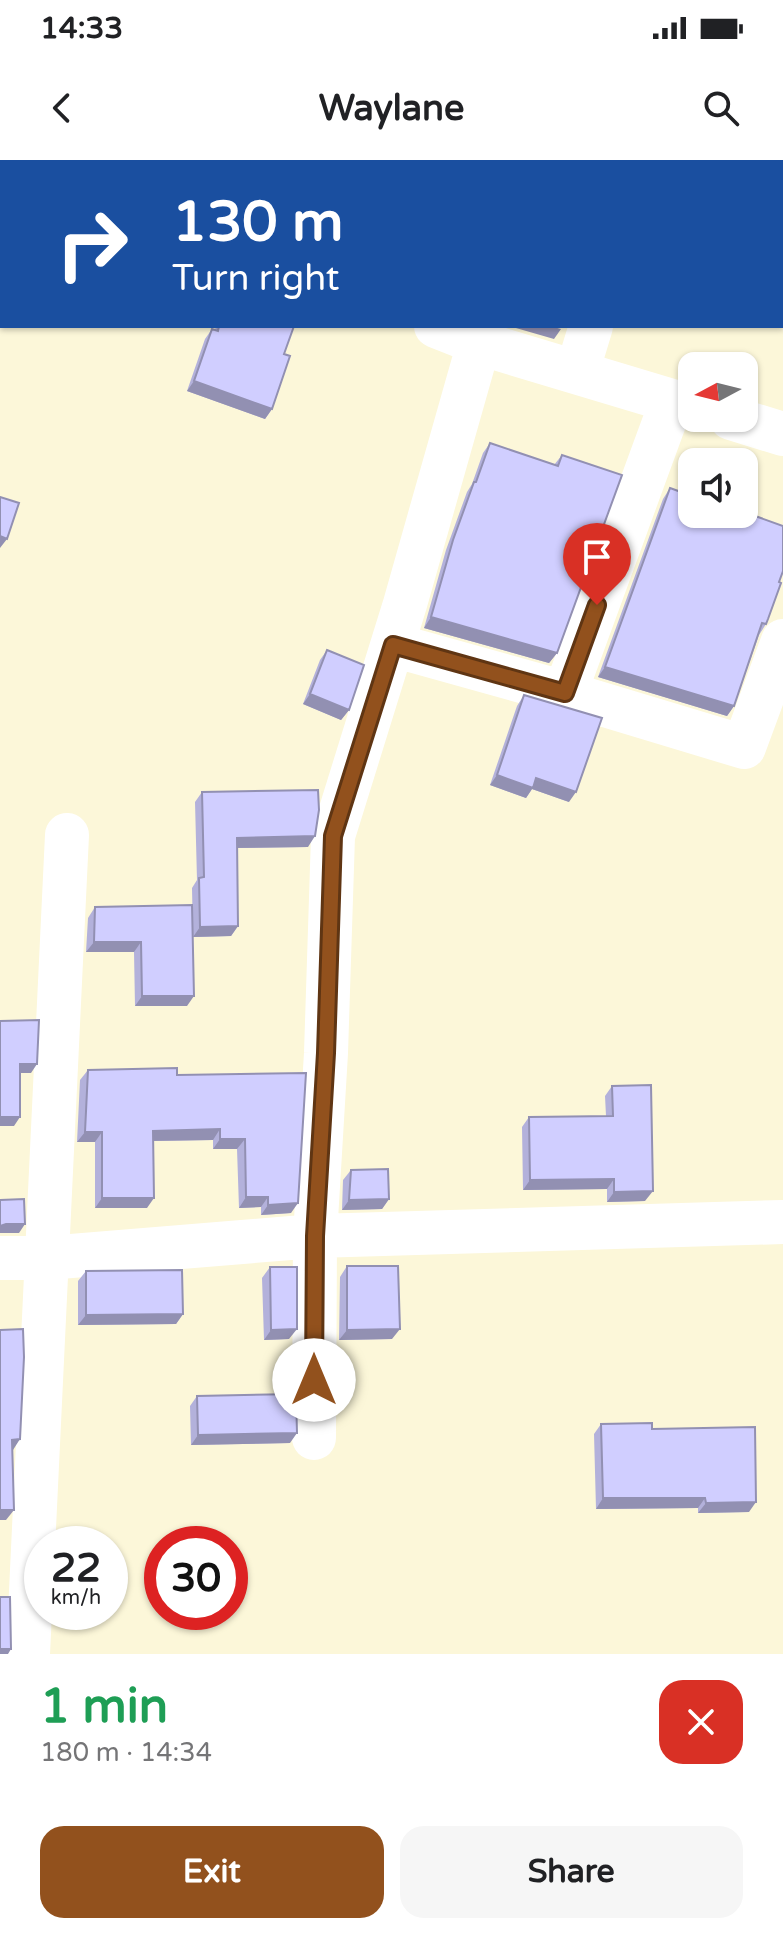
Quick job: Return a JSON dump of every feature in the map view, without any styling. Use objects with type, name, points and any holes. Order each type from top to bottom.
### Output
[{"type":"street","points":[[441,328],[479,343],[678,403]]},
{"type":"street","points":[[577,372],[590,328]]},
{"type":"street","points":[[314,1438],[315,1236],[326,1053],[333,836],[393,645],[479,343]]},
{"type":"street","points":[[565,693],[678,414]]},
{"type":"street","points":[[758,426],[783,434]]},
{"type":"street","points":[[393,645],[744,747],[783,641]]},
{"type":"street","points":[[28,1654],[67,835]]},
{"type":"street","points":[[0,1258],[47,1258],[315,1236],[783,1222]]},
{"type":"building","points":[[219,328],[293,328],[284,354],[290,356],[272,409],[194,381],[212,329],[218,331]]},
{"type":"building","points":[[490,443],[558,466],[562,455],[622,475],[557,653],[431,617],[453,540]]},
{"type":"building","points":[[670,488],[678,491],[678,528],[758,528],[758,517],[783,526],[781,583],[766,624],[762,623],[734,706],[605,667]]},
{"type":"building","points":[[0,497],[19,503],[7,539],[0,536]]},
{"type":"building","points":[[327,650],[364,665],[349,710],[310,694]]},
{"type":"building","points":[[524,695],[602,718],[576,792],[536,778],[533,788],[497,775]]},
{"type":"building","points":[[318,790],[315,836],[237,838],[238,926],[200,927],[199,878],[204,877],[202,792]]},
{"type":"building","points":[[192,905],[194,996],[142,996],[141,942],[94,942],[95,907]]},
{"type":"building","points":[[39,1020],[37,1064],[20,1064],[20,1117],[0,1117],[0,1021]]},
{"type":"building","points":[[177,1068],[177,1075],[306,1073],[298,1203],[268,1205],[268,1197],[246,1197],[245,1139],[220,1139],[220,1129],[153,1131],[154,1198],[102,1198],[102,1132],[85,1132],[88,1070]]},
{"type":"building","points":[[651,1085],[653,1191],[614,1192],[614,1179],[530,1180],[529,1117],[613,1116],[612,1086]]},
{"type":"building","points":[[388,1169],[389,1199],[349,1200],[351,1170]]},
{"type":"building","points":[[24,1199],[25,1224],[0,1226],[0,1200]]},
{"type":"building","points":[[347,1266],[398,1266],[400,1329],[347,1330]]},
{"type":"building","points":[[270,1267],[297,1267],[297,1329],[271,1330]]},
{"type":"building","points":[[182,1270],[183,1314],[86,1315],[86,1271]]},
{"type":"building","points":[[23,1329],[20,1439],[12,1440],[14,1510],[0,1510],[0,1330]]},
{"type":"building","points":[[296,1394],[297,1433],[198,1435],[197,1396]]},
{"type":"building","points":[[652,1423],[652,1429],[755,1427],[756,1502],[706,1503],[705,1498],[603,1498],[601,1424]]},
{"type":"building","points":[[0,1597],[10,1597],[11,1649],[0,1649]]},
{"type":"route","points":[[314,1380],[315,1236],[326,1053],[333,836],[393,645],[565,693],[597,605]]}]
